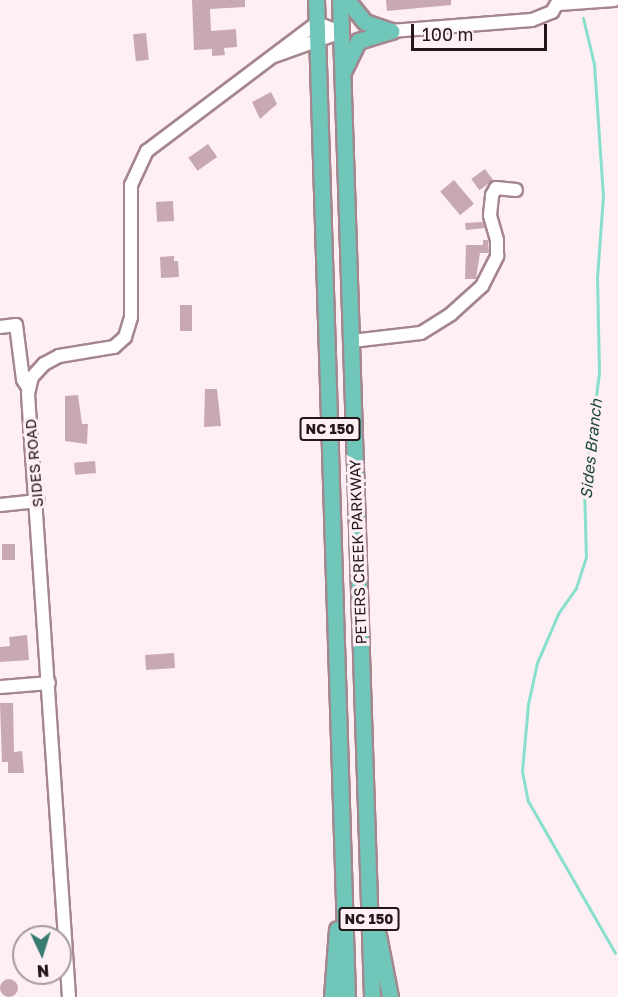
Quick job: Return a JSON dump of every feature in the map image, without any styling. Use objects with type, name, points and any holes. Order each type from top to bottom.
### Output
[{"type":"main road","name":"PETERS CREEK PARKWAY","points":[[316,0],[347,997]]},
{"type":"main road","name":"PETERS CREEK PARKWAY","points":[[340,0],[372,997]]},
{"type":"main road","points":[[347,0],[365,22],[391,31]]},
{"type":"main road","points":[[343,73],[358,41],[391,31]]},
{"type":"main road","points":[[366,840],[390,997]]},
{"type":"main road","points":[[332,997],[343,857]]},
{"type":"street","points":[[391,31],[532,20],[552,12],[559,2],[614,0]]},
{"type":"street","points":[[29,389],[32,377],[44,364],[59,357],[114,347],[125,337],[131,317],[129,205],[137,165],[161,138],[317,23],[341,32]]},
{"type":"street","points":[[267,58],[317,44],[341,32]]},
{"type":"street","points":[[352,341],[421,333],[451,314],[482,286],[497,256],[497,240],[490,214],[492,195],[496,188],[516,190]]},
{"type":"street","name":"SIDES ROAD","points":[[0,327],[16,325],[23,380],[29,389],[69,997]]},
{"type":"street","points":[[0,506],[38,501]]},
{"type":"street","points":[[0,687],[49,683]]},
{"type":"building","points":[[192,0],[245,0],[245,7],[210,9],[211,31],[236,29],[237,47],[224,48],[225,55],[212,56],[212,49],[194,50]]},
{"type":"building","points":[[386,0],[451,0],[451,5],[387,11]]},
{"type":"building","points":[[146,33],[149,60],[136,61],[133,34]]},
{"type":"building","points":[[271,92],[277,104],[260,119],[252,102]]},
{"type":"building","points":[[208,144],[217,157],[198,171],[188,158]]},
{"type":"building","points":[[485,169],[493,180],[479,190],[471,179]]},
{"type":"building","points":[[454,180],[474,204],[460,215],[440,192]]},
{"type":"building","points":[[173,201],[174,221],[157,222],[156,202]]},
{"type":"building","points":[[483,222],[485,228],[466,230],[465,223]]},
{"type":"building","points":[[483,240],[488,240],[489,253],[480,253],[476,279],[465,279],[466,245],[483,245]]},
{"type":"building","points":[[174,256],[174,261],[178,261],[179,277],[161,278],[160,257]]},
{"type":"building","points":[[180,305],[192,305],[192,331],[180,331]]},
{"type":"building","points":[[205,389],[217,389],[221,426],[204,427]]},
{"type":"building","points":[[78,395],[82,424],[88,424],[87,444],[65,441],[65,396]]},
{"type":"building","points":[[95,461],[96,473],[75,475],[74,463]]},
{"type":"building","points":[[2,544],[15,544],[15,560],[2,560]]},
{"type":"building","points":[[27,635],[29,660],[0,662],[0,647],[10,646],[9,637]]},
{"type":"building","points":[[174,653],[175,668],[146,670],[145,655]]},
{"type":"building","points":[[0,703],[13,703],[14,752],[22,751],[24,773],[8,773],[8,762],[2,762]]},
{"type":"building","points":[[5,979],[12,979],[12,985],[18,985],[18,992],[13,997],[5,997],[0,992],[0,984]]},
{"type":"waterway","name":"Sides Branch","points":[[583,18],[594,64],[603,196],[597,277],[599,373],[584,487],[586,557],[576,588],[558,614],[537,663],[528,704],[522,771],[528,801],[615,953]]}]
